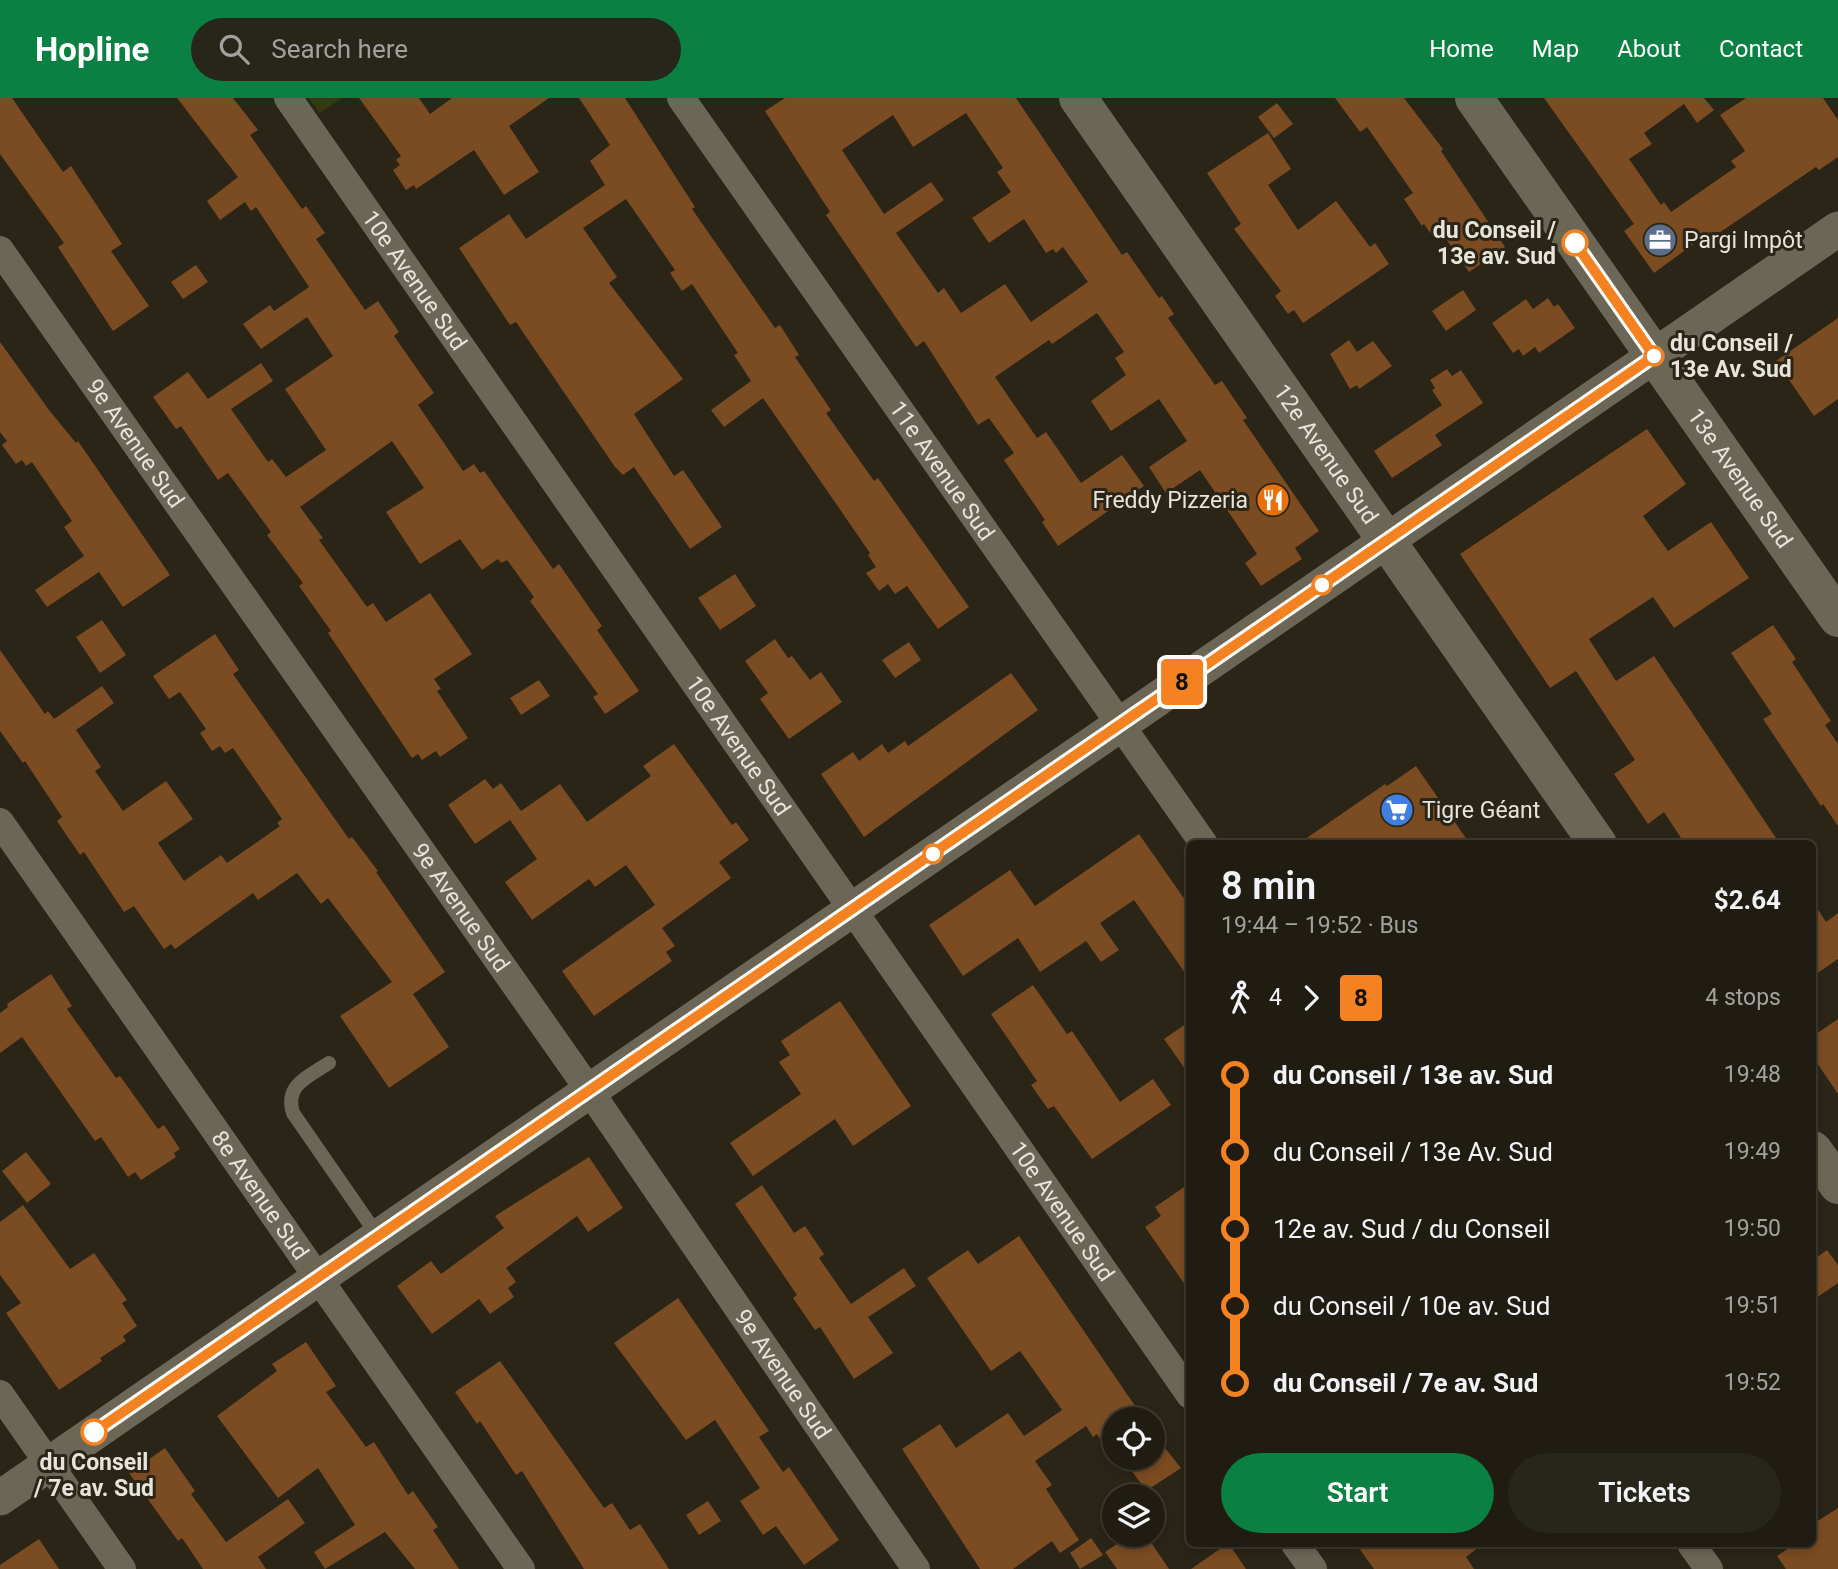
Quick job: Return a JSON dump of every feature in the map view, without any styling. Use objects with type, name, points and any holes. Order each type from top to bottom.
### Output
[{"type":"main road","name":"12e Avenue Sud","points":[[1078,98],[1595,840]]},
{"type":"main road","name":"13e Avenue Sud","points":[[1474,98],[1838,618]]},
{"type":"main road","points":[[1816,1154],[1838,1185]]},
{"type":"street","name":"10e Avenue Sud","points":[[288,98],[1186,1389]]},
{"type":"street","name":"11e Avenue Sud","points":[[681,98],[1201,840]]},
{"type":"street","points":[[0,1498],[1838,229]]},
{"type":"street","name":"9e Avenue Sud","points":[[0,250],[589,1090],[916,1569]]},
{"type":"street","name":"8e Avenue Sud","points":[[0,822],[522,1569]]},
{"type":"street","points":[[0,1394],[122,1569]]},
{"type":"street","points":[[1297,1547],[1313,1569]]},
{"type":"street","points":[[1693,1547],[1709,1569]]},
{"type":"lane","points":[[329,1063],[295,1086],[290,1103],[293,1113],[378,1236]]},
{"type":"shaded area","points":[[309,98],[342,98],[320,113]]},
{"type":"building","points":[[0,98],[12,98],[63,172],[71,166],[122,244],[111,251],[149,306],[113,331],[58,247],[64,243],[0,154]]},
{"type":"building","points":[[177,98],[233,98],[258,130],[250,135],[302,209],[306,206],[325,233],[316,239],[365,310],[378,301],[399,332],[394,336],[434,393],[418,405],[463,471],[474,464],[480,473],[484,471],[553,569],[559,564],[602,626],[597,630],[639,691],[605,714],[593,697],[598,694],[530,601],[534,597],[507,560],[501,563],[498,559],[482,570],[460,539],[420,564],[386,512],[424,488],[392,441],[300,507],[323,538],[319,540],[367,607],[373,603],[386,622],[430,593],[472,654],[434,679],[441,689],[437,691],[468,738],[440,757],[436,751],[422,760],[418,754],[412,758],[328,633],[331,631],[299,586],[303,583],[267,535],[271,532],[228,473],[218,480],[181,426],[176,429],[153,397],[188,372],[208,399],[261,363],[273,381],[231,409],[268,462],[272,459],[286,477],[326,450],[285,389],[333,356],[307,317],[261,349],[243,324],[270,305],[274,311],[309,287],[256,207],[251,211],[245,202],[220,220],[207,201],[238,177]]},
{"type":"building","points":[[359,98],[419,98],[430,114],[452,98],[549,98],[509,126],[539,172],[504,195],[474,150],[416,189],[414,185],[406,190],[393,170],[400,165],[396,160],[401,156]]},
{"type":"building","points":[[579,98],[625,98],[695,207],[692,209],[775,328],[780,325],[799,355],[795,357],[831,410],[826,413],[874,481],[878,478],[969,607],[938,629],[907,586],[895,594],[888,584],[879,591],[866,573],[876,567],[868,555],[870,553],[763,398],[724,427],[711,410],[751,381],[734,355],[738,353],[692,284],[682,291],[670,273],[675,270],[626,199],[583,228],[617,277],[609,283],[683,379],[634,414],[674,476],[683,470],[722,527],[690,549],[634,467],[623,475],[615,467],[516,322],[510,325],[459,248],[509,214],[526,239],[605,185],[590,161],[610,145]]},
{"type":"building","points":[[785,98],[1016,98],[1122,255],[1127,252],[1159,298],[1162,296],[1174,314],[1168,318],[1215,385],[1222,381],[1247,418],[1243,420],[1319,531],[1295,548],[1302,559],[1261,586],[1245,563],[1257,554],[1200,470],[1166,493],[1149,467],[1187,441],[1159,399],[1111,431],[1091,401],[1126,375],[1115,358],[1124,352],[1097,313],[1052,344],[1049,340],[995,377],[1037,438],[1046,432],[1081,483],[1122,455],[1144,486],[1058,546],[1042,522],[1045,520],[1004,460],[1014,453],[989,418],[978,425],[924,341],[916,347],[826,215],[830,212],[765,111]],"holes":[[[966,113],[1003,168],[997,172],[1011,192],[972,218],[989,243],[1024,219],[1046,253],[1053,249],[1056,253],[1063,247],[1088,282],[1031,322],[1005,284],[961,313],[944,288],[938,293],[896,233],[944,200],[931,182],[884,214],[842,150],[893,115],[913,147]]]},
{"type":"building","points":[[1335,98],[1404,98],[1443,149],[1441,151],[1505,247],[1469,272],[1439,229],[1431,234],[1424,224],[1422,226],[1404,199],[1413,193],[1367,127],[1360,132]]},
{"type":"building","points":[[1544,98],[1704,98],[1714,110],[1697,123],[1684,104],[1644,133],[1652,144],[1629,159],[1661,205],[1664,202],[1671,212],[1736,167],[1731,161],[1745,151],[1720,115],[1746,98],[1823,98],[1838,120],[1838,157],[1819,170],[1816,167],[1713,237],[1710,232],[1654,273],[1624,231],[1634,224]]},
{"type":"building","points":[[1277,103],[1293,124],[1274,138],[1258,117]]},
{"type":"building","points":[[1268,133],[1291,169],[1268,185],[1298,230],[1336,201],[1370,247],[1375,243],[1389,264],[1303,323],[1294,310],[1288,314],[1275,296],[1281,291],[1234,229],[1241,224],[1207,173]]},
{"type":"building","points":[[196,265],[208,282],[183,299],[171,282]]},
{"type":"building","points":[[1463,290],[1476,310],[1446,331],[1432,311]]},
{"type":"building","points":[[1548,298],[1554,307],[1558,304],[1575,328],[1539,353],[1535,347],[1523,356],[1519,349],[1513,353],[1492,323],[1526,299],[1533,309]]},
{"type":"building","points":[[1838,318],[1838,399],[1814,416],[1776,361]]},
{"type":"building","points":[[1349,340],[1357,352],[1373,341],[1392,366],[1359,389],[1357,385],[1350,389],[1330,354]]},
{"type":"building","points":[[0,342],[49,410],[76,443],[78,441],[170,575],[123,607],[99,572],[47,607],[35,590],[84,556],[64,527],[72,521],[32,462],[26,466],[22,460],[16,464],[2,445],[7,441],[0,432]]},
{"type":"building","points":[[1447,369],[1452,376],[1461,370],[1483,403],[1435,435],[1442,445],[1392,478],[1374,451],[1442,405],[1432,390],[1435,388],[1430,380]]},
{"type":"building","points":[[1647,429],[1686,484],[1643,516],[1668,551],[1711,522],[1749,578],[1674,628],[1653,597],[1589,639],[1616,681],[1654,656],[1777,840],[1682,840],[1664,812],[1648,824],[1614,774],[1635,760],[1576,671],[1550,688],[1460,554]]},
{"type":"building","points":[[735,574],[756,606],[720,630],[698,598]]},
{"type":"building","points":[[102,620],[126,655],[100,673],[76,637]]},
{"type":"building","points":[[1773,625],[1796,659],[1792,662],[1831,721],[1825,725],[1838,744],[1838,826],[1823,804],[1821,806],[1763,719],[1772,714],[1731,653]]},
{"type":"building","points":[[215,634],[239,670],[233,674],[349,839],[352,837],[378,871],[376,872],[445,972],[413,994],[449,1047],[389,1088],[340,1016],[392,982],[328,898],[321,904],[297,873],[258,900],[253,893],[175,949],[171,944],[164,949],[134,906],[124,912],[84,852],[80,855],[57,821],[62,817],[25,761],[23,763],[0,731],[0,650],[45,714],[48,711],[54,719],[102,686],[114,703],[76,730],[101,767],[95,771],[123,811],[166,781],[193,819],[158,843],[184,881],[221,855],[227,863],[280,826],[277,823],[282,819],[233,748],[225,753],[220,746],[212,751],[200,733],[206,729],[180,692],[169,699],[153,676]]},
{"type":"building","points":[[775,639],[788,658],[792,656],[810,680],[821,672],[842,702],[789,739],[760,699],[768,693],[745,661]]},
{"type":"building","points":[[909,642],[921,660],[895,678],[882,660]]},
{"type":"building","points":[[1011,673],[1038,710],[864,837],[821,774],[853,752],[859,761],[882,744],[888,753],[905,741],[908,746]]},
{"type":"building","points":[[539,680],[550,696],[521,715],[510,698]]},
{"type":"building","points":[[674,744],[732,825],[736,822],[749,840],[719,862],[731,878],[662,928],[675,946],[666,952],[672,961],[594,1016],[562,971],[655,905],[626,865],[595,887],[589,879],[532,920],[505,882],[537,859],[510,820],[475,844],[448,805],[485,779],[493,789],[501,783],[521,811],[560,784],[587,822],[651,776],[643,766]]},
{"type":"building","name":"Tigre Géant","points":[[1416,766],[1467,840],[1304,840],[1385,784],[1387,786]]},
{"type":"building","points":[[1139,834],[1186,901],[1186,974],[1134,900],[1100,923],[1119,950],[1101,962],[1086,941],[1040,972],[1018,938],[963,976],[929,925],[1010,870],[1035,906]]},
{"type":"building","points":[[1816,907],[1826,922],[1838,913],[1838,959],[1816,974]]},
{"type":"building","points":[[51,974],[72,1006],[67,1009],[116,1078],[120,1076],[158,1129],[164,1125],[180,1149],[174,1153],[176,1157],[141,1180],[135,1172],[128,1177],[101,1137],[95,1141],[22,1037],[0,1053],[0,1013],[8,1007],[7,1004]]},
{"type":"building","points":[[1033,985],[1067,1034],[1072,1031],[1120,1102],[1153,1079],[1171,1105],[1092,1159],[1054,1106],[1048,1109],[1031,1085],[1037,1081],[991,1014]]},
{"type":"building","points":[[840,1001],[911,1106],[853,1146],[835,1119],[753,1176],[730,1143],[801,1094],[779,1062],[790,1055],[781,1041]]},
{"type":"building","points":[[1838,1019],[1838,1094],[1816,1061],[1816,1034]]},
{"type":"building","points":[[1186,1024],[1186,1070],[1164,1039]]},
{"type":"building","points":[[26,1152],[51,1184],[27,1203],[2,1171]]},
{"type":"building","points":[[589,1157],[623,1208],[588,1232],[577,1216],[506,1268],[516,1282],[508,1288],[514,1297],[490,1314],[479,1299],[432,1334],[397,1286],[431,1261],[441,1274],[504,1228],[495,1216]]},
{"type":"building","points":[[762,1185],[794,1233],[805,1226],[824,1254],[819,1258],[851,1304],[904,1268],[916,1286],[868,1317],[893,1353],[854,1379],[820,1327],[815,1330],[793,1298],[797,1295],[735,1204]]},
{"type":"building","points":[[1186,1186],[1186,1286],[1145,1227],[1161,1216],[1155,1207]]},
{"type":"building","points":[[23,1205],[70,1269],[94,1253],[127,1300],[122,1303],[137,1326],[123,1336],[126,1341],[100,1358],[102,1361],[59,1390],[6,1313],[21,1303],[0,1275],[0,1222]]},
{"type":"building","points":[[1019,1236],[1136,1407],[1102,1407],[1102,1442],[1097,1434],[1093,1437],[1086,1426],[1035,1461],[1052,1485],[1046,1489],[1079,1540],[1060,1553],[1052,1541],[1013,1569],[980,1569],[902,1449],[940,1424],[956,1448],[1008,1413],[1024,1436],[1062,1410],[1020,1351],[991,1371],[927,1278],[968,1250],[978,1264]]},
{"type":"building","points":[[1827,1250],[1838,1265],[1838,1283],[1816,1298],[1816,1258]]},
{"type":"building","points":[[678,1298],[769,1431],[759,1437],[783,1472],[789,1467],[839,1540],[804,1565],[776,1526],[763,1535],[740,1501],[760,1488],[715,1420],[686,1440],[614,1343]]},
{"type":"building","points":[[306,1342],[336,1386],[326,1392],[366,1447],[374,1442],[408,1495],[413,1491],[438,1527],[433,1530],[459,1569],[415,1569],[385,1532],[325,1569],[314,1552],[355,1525],[318,1468],[278,1498],[217,1416],[277,1371],[272,1364]]},
{"type":"building","points":[[500,1361],[604,1508],[612,1503],[630,1530],[640,1524],[669,1569],[584,1569],[522,1471],[516,1475],[480,1421],[477,1424],[455,1392]]},
{"type":"building","points":[[165,1448],[195,1491],[191,1494],[226,1542],[288,1499],[305,1523],[258,1557],[266,1569],[203,1569],[182,1538],[178,1541],[129,1473]]},
{"type":"building","points":[[1165,1448],[1181,1468],[1157,1484],[1141,1484],[1131,1470],[1165,1470]]},
{"type":"building","points":[[708,1501],[721,1521],[699,1535],[686,1515]]},
{"type":"building","points":[[1838,1508],[1838,1569],[1786,1569],[1777,1556],[1790,1547],[1816,1547],[1816,1522]]},
{"type":"building","points":[[1091,1538],[1103,1555],[1080,1569],[1070,1553]]},
{"type":"building","points":[[39,1539],[59,1569],[0,1569],[0,1565]]},
{"type":"building","points":[[1112,1547],[1154,1547],[1169,1569],[1117,1569],[1105,1552]]},
{"type":"building","points":[[1223,1547],[1231,1547],[1246,1569],[1191,1569]]},
{"type":"building","points":[[1358,1547],[1479,1547],[1466,1557],[1474,1569],[1374,1569]]},
{"type":"bus line","name":"8","points":[[94,1432],[1654,356],[1575,243]]},
{"type":"place","name":"Pargi Impôt","points":[[1660,240]]},
{"type":"place","name":"du Conseil / 13e av. Sud","points":[[1575,243]]},
{"type":"place","name":"du Conseil / 13e Av. Sud","points":[[1654,356]]},
{"type":"place","name":"Freddy Pizzeria","points":[[1273,500]]},
{"type":"place","name":"Tigre Géant","points":[[1397,810]]},
{"type":"place","name":"du Conseil / 7e av. Sud","points":[[94,1432]]}]
